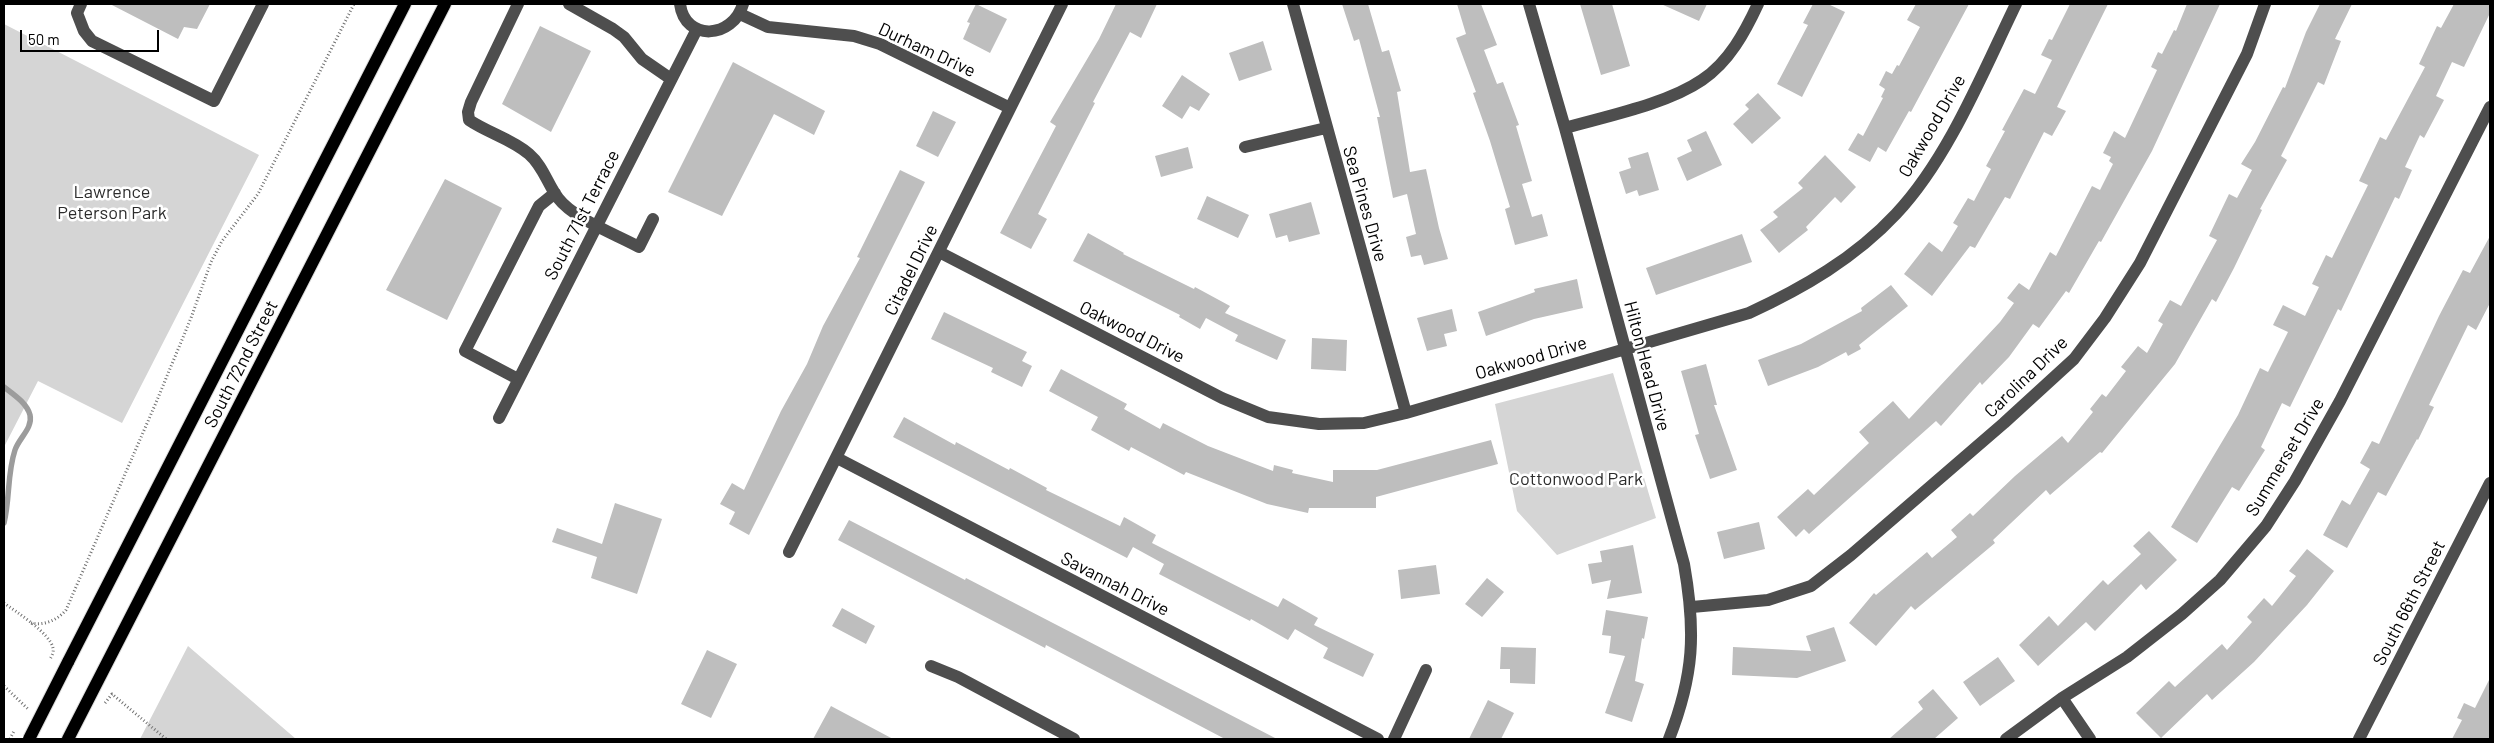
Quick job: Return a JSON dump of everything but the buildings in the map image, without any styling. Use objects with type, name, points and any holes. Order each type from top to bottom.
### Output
[{"type":"main road","name":"South 72nd Street","points":[[29,739],[405,4]]},
{"type":"main road","name":"South 72nd Street","points":[[68,739],[445,4]]},
{"type":"street","points":[[81,4],[77,13],[84,31],[92,40],[214,101],[264,4]]},
{"type":"street","points":[[518,4],[471,102],[468,112],[469,120],[528,153],[542,166],[555,193],[567,208],[596,225],[639,247],[653,219]]},
{"type":"street","points":[[569,4],[613,29],[624,38],[642,59],[671,79]]},
{"type":"street","points":[[680,4],[687,21],[697,28],[710,32],[721,30],[733,24],[741,9]]},
{"type":"street","name":"Citadel Drive","points":[[789,552],[1062,4]]},
{"type":"street","name":"Sea Pines Drive","points":[[1293,4],[1406,413]]},
{"type":"street","name":"Hilton Head Drive","points":[[1529,4],[1565,128],[1684,564],[1692,607],[1692,640],[1689,674],[1680,712],[1669,739]]},
{"type":"street","points":[[1565,128],[1652,104],[1702,80],[1722,62],[1745,32],[1758,4]]},
{"type":"street","name":"Oakwood Drive","points":[[940,252],[1222,398],[1268,417],[1319,424],[1355,423],[1406,413],[1749,313],[1802,288],[1848,257],[1896,214],[1929,172],[1960,118],[2016,4]]},
{"type":"street","name":"Carolina Drive","points":[[1692,607],[1768,600],[1811,586],[1851,555],[2004,423],[2074,359],[2105,318],[2140,263],[2247,54],[2265,4]]},
{"type":"street","name":"Durham Drive","points":[[741,9],[768,27],[854,36],[880,44],[1010,108]]},
{"type":"street","name":"South 71st Terrace","points":[[499,418],[697,28]]},
{"type":"street","name":"Summerset Drive","points":[[2006,739],[2062,698],[2127,657],[2182,614],[2220,580],[2266,526],[2295,481],[2340,401],[2490,106]]},
{"type":"street","points":[[1245,147],[1326,128]]},
{"type":"street","points":[[518,379],[465,351],[540,206],[555,193]]},
{"type":"street","name":"Savannah Drive","points":[[837,458],[1378,739]]},
{"type":"street","name":"South 66th Street","points":[[2359,739],[2490,483]]},
{"type":"street","points":[[930,666],[958,677],[1074,739]]},
{"type":"street","points":[[1394,739],[1426,670]]},
{"type":"street","points":[[2062,698],[2090,739]]},
{"type":"path","points":[[31,623],[46,622],[61,616],[70,602],[191,318],[211,262],[222,241],[258,194],[354,4]]},
{"type":"path","points":[[4,602],[50,641],[53,648],[50,661]]},
{"type":"path","points":[[104,706],[112,694],[166,739]]},
{"type":"green space","name":"Lawrence Peterson Park","points":[[4,24],[259,155],[122,423],[38,381],[4,447]]},
{"type":"green space","name":"Cottonwood Park","points":[[1613,373],[1656,518],[1557,555],[1517,511],[1495,404]]},
{"type":"green space","points":[[188,646],[296,739],[140,739]]},
{"type":"waterway","points":[[4,387],[19,399],[30,415],[28,429],[17,446],[12,459],[4,523]]}]
